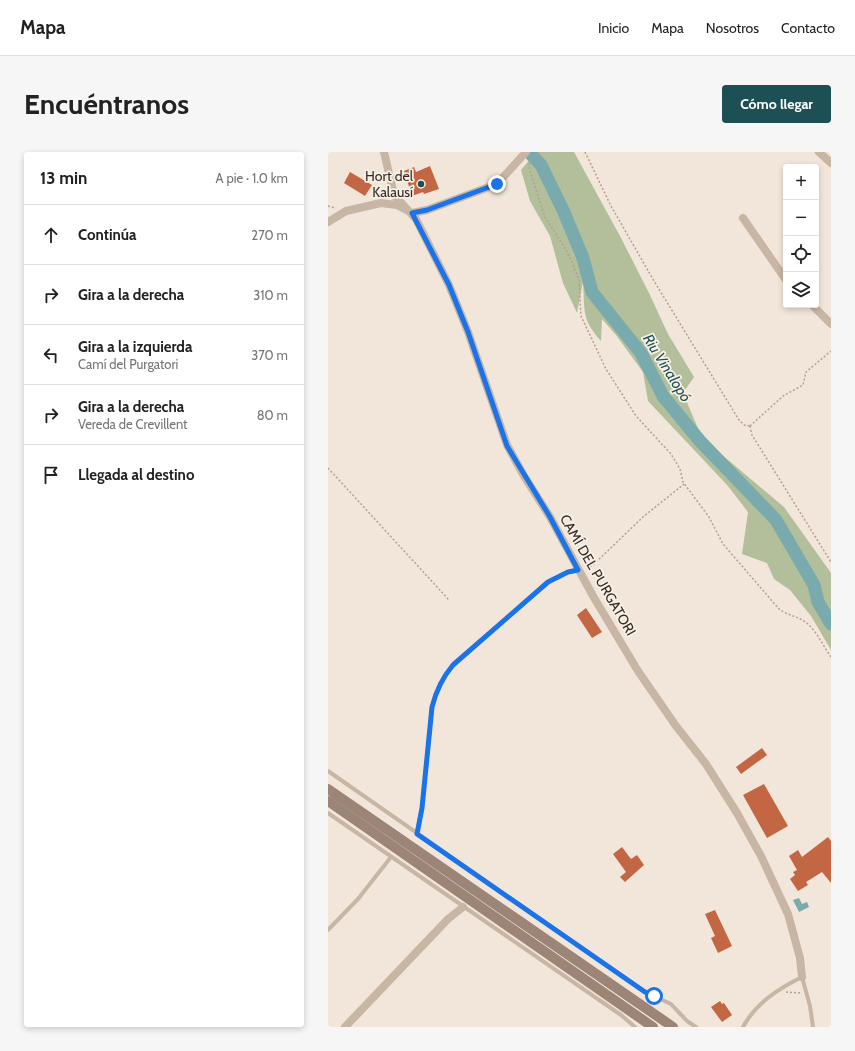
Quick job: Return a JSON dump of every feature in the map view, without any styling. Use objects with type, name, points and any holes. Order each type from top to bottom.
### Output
[{"type":"main road","points":[[328,789],[673,1027]]},
{"type":"main road","points":[[328,801],[653,1027]]},
{"type":"street","name":"CAMÍ DEL PURGATORI","points":[[384,152],[394,195],[412,213],[449,285],[468,332],[507,446],[550,517],[578,570],[638,671],[676,726],[706,764],[737,813],[761,856],[792,926],[802,977]]},
{"type":"street","points":[[328,222],[346,211],[381,204],[397,205],[412,213],[427,210],[497,184],[526,152]]},
{"type":"street","points":[[819,152],[831,163]]},
{"type":"street","points":[[743,218],[783,276]]},
{"type":"street","points":[[815,308],[831,324]]},
{"type":"street","points":[[345,1027],[443,924],[463,907]]},
{"type":"lane","points":[[417,834],[422,808],[432,707],[436,692],[444,676],[453,665],[548,582],[568,572],[578,570]]},
{"type":"lane","points":[[328,771],[645,992],[670,1004],[687,1021],[696,1027]]},
{"type":"lane","points":[[328,813],[621,1015],[635,1027]]},
{"type":"lane","points":[[328,930],[358,899],[391,857]]},
{"type":"lane","points":[[743,1027],[764,1000],[802,977],[810,1006],[813,1027]]},
{"type":"path","points":[[537,155],[540,152]]},
{"type":"path","points":[[585,152],[611,206],[654,281],[739,420],[744,425],[750,426]]},
{"type":"path","points":[[532,160],[529,164],[530,171],[545,217],[565,248],[579,280],[581,316],[589,336],[606,369],[636,416],[674,459],[680,469],[684,484],[709,517],[723,544],[768,599],[786,615],[794,616],[810,626],[831,657]]},
{"type":"path","points":[[750,426],[783,396],[803,385],[806,372],[831,352]]},
{"type":"path","points":[[750,426],[756,440],[831,562]]},
{"type":"path","points":[[328,468],[450,600]]},
{"type":"path","points":[[578,570],[592,566],[644,516],[684,484]]},
{"type":"path","points":[[784,993],[799,992],[803,997]]},
{"type":"green space","points":[[536,152],[574,152],[620,236],[668,334],[694,377],[683,393],[702,438],[784,507],[831,573],[831,650],[811,616],[790,590],[774,579],[767,563],[742,554],[748,512],[728,486],[648,401],[643,372],[616,335],[602,319],[601,341],[595,333],[585,314],[583,282],[577,313],[563,283],[550,236],[530,201],[521,170]]},
{"type":"water","points":[[799,898],[802,904],[807,902],[809,907],[799,912],[793,900]]},
{"type":"building","points":[[430,166],[439,189],[412,196],[404,171],[414,167],[416,172]]},
{"type":"building","points":[[350,172],[372,185],[365,196],[344,183]]},
{"type":"building","points":[[586,608],[602,632],[592,638],[577,615]]},
{"type":"building","points":[[762,748],[767,755],[741,774],[736,767]]},
{"type":"building","points":[[764,784],[788,826],[767,838],[743,795]]},
{"type":"building","points":[[828,837],[831,841],[831,883],[822,872],[806,882],[808,885],[798,891],[790,879],[795,875],[793,872],[797,870],[789,856],[798,850],[802,857]]},
{"type":"building","points":[[622,847],[631,859],[637,855],[644,865],[625,882],[620,877],[626,872],[613,854]]},
{"type":"building","points":[[715,910],[732,946],[718,953],[711,938],[715,936],[705,914]]},
{"type":"building","points":[[720,1001],[722,1004],[724,1003],[732,1015],[722,1022],[711,1007]]},
{"type":"waterway","name":"Riu Vinalopó","points":[[529,152],[541,165],[563,210],[583,258],[592,292],[641,353],[663,396],[700,441],[776,520],[814,585],[818,602],[831,624]]},
{"type":"place","name":"Hort del Kalausí","points":[[421,184]]},
{"type":"route","points":[[497,184],[427,210],[412,213],[449,285],[468,332],[507,446],[550,517],[578,570],[568,572],[548,582],[453,665],[444,676],[436,692],[432,707],[422,808],[417,834],[645,992],[654,996]]}]
